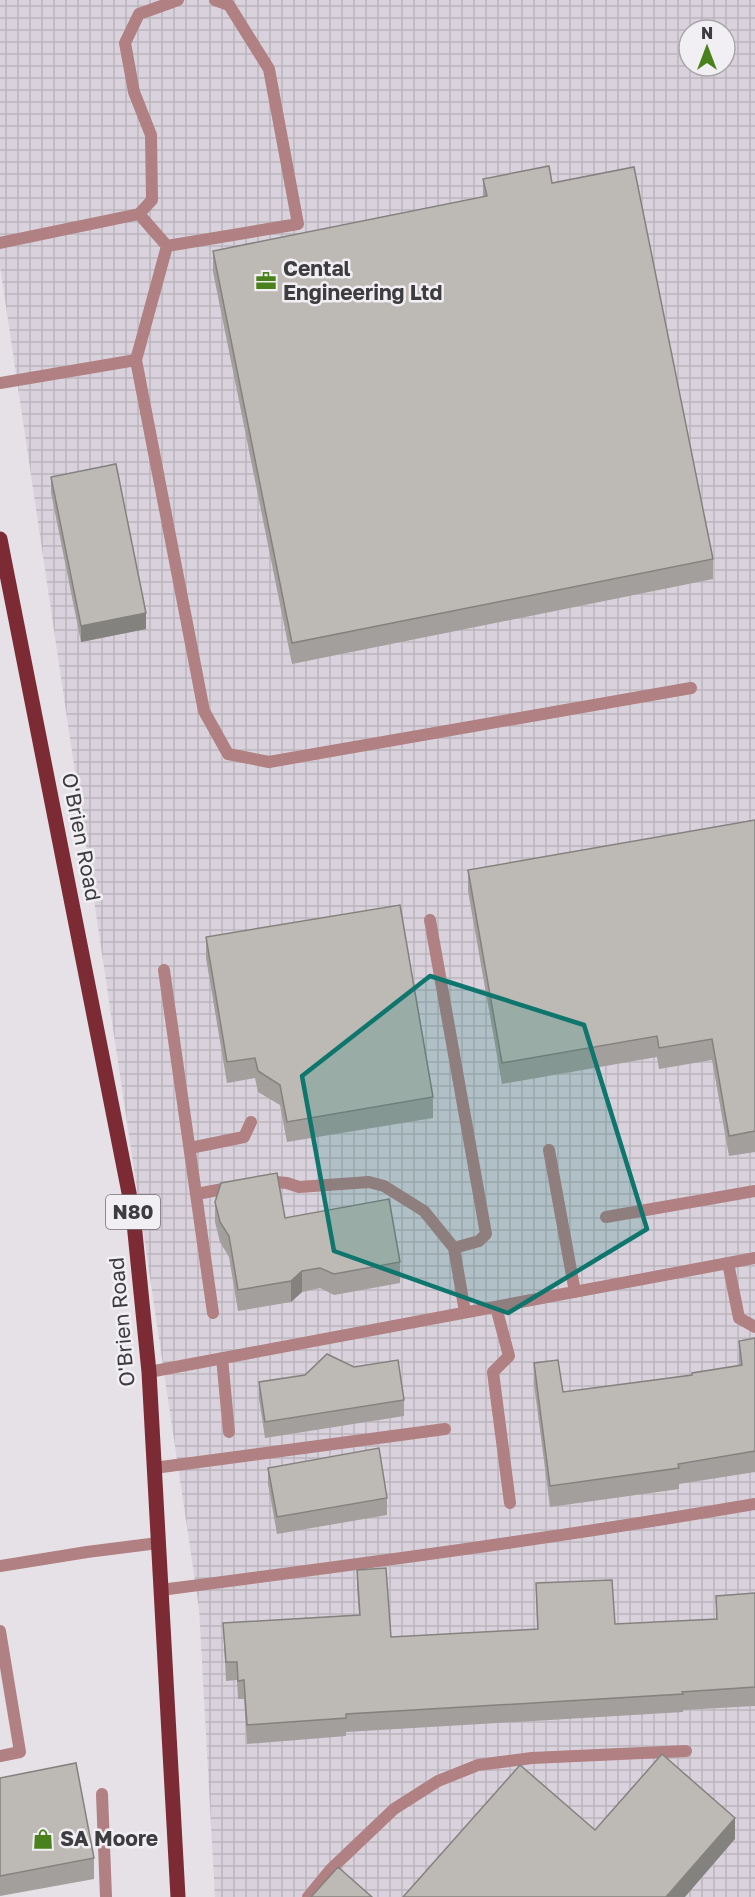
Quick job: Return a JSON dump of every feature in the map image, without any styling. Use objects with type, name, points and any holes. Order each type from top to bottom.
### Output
[{"type":"main road","name":"O'Brien Road","points":[[0,539],[133,1213],[148,1372],[178,1897]]},
{"type":"lane","points":[[0,243],[139,214],[152,200],[151,135],[134,92],[125,43],[139,14],[178,0]]},
{"type":"lane","points":[[166,246],[298,224],[269,69],[229,5],[215,0]]},
{"type":"lane","points":[[139,214],[166,246]]},
{"type":"lane","points":[[166,246],[136,360],[204,711],[228,754],[269,762],[691,688]]},
{"type":"lane","points":[[0,383],[136,360]]},
{"type":"lane","points":[[430,920],[486,1234],[479,1241],[454,1248]]},
{"type":"lane","points":[[164,970],[213,1313]]},
{"type":"lane","points":[[190,1148],[244,1137],[251,1122]]},
{"type":"lane","points":[[549,1150],[575,1292]]},
{"type":"lane","points":[[197,1194],[266,1181],[299,1187],[369,1182],[384,1186],[424,1211],[454,1248],[465,1312]]},
{"type":"lane","points":[[606,1216],[755,1191]]},
{"type":"lane","points":[[148,1372],[755,1258]]},
{"type":"lane","points":[[728,1263],[740,1318],[755,1327]]},
{"type":"lane","points":[[496,1306],[509,1356],[493,1372],[510,1503]]},
{"type":"lane","points":[[222,1358],[229,1432]]},
{"type":"lane","points":[[154,1468],[446,1429]]},
{"type":"lane","points":[[161,1590],[419,1556],[755,1504]]},
{"type":"lane","points":[[0,1566],[159,1543]]},
{"type":"lane","points":[[0,1632],[20,1752],[0,1756]]},
{"type":"lane","points":[[308,1897],[331,1869],[394,1809],[438,1781],[478,1765],[532,1758],[686,1751]]},
{"type":"lane","points":[[102,1794],[106,1897]]},
{"type":"highlighted area","points":[[430,976],[584,1025],[647,1229],[508,1313],[334,1251],[302,1076]]},
{"type":"shaded area","points":[[0,0],[755,0],[755,1897],[215,1897],[199,1608],[0,266]]},
{"type":"building","points":[[549,166],[552,183],[634,167],[713,559],[292,643],[213,251],[487,196],[483,179]]},
{"type":"building","points":[[116,464],[146,613],[81,626],[51,477]]},
{"type":"building","points":[[755,820],[755,1131],[729,1136],[712,1039],[659,1048],[657,1036],[502,1063],[468,870]]},
{"type":"building","points":[[400,905],[433,1097],[287,1122],[280,1085],[258,1071],[255,1058],[227,1062],[206,937]]},
{"type":"building","points":[[277,1173],[285,1218],[389,1199],[400,1262],[334,1274],[320,1268],[302,1271],[291,1281],[238,1290],[229,1236],[220,1222],[215,1202],[221,1183]]},
{"type":"building","points":[[755,1338],[755,1451],[678,1464],[679,1468],[550,1486],[534,1363],[558,1360],[563,1392],[692,1375],[692,1373],[742,1365],[739,1341]]},
{"type":"building","points":[[327,1354],[354,1367],[398,1360],[404,1400],[265,1422],[259,1382],[305,1375]]},
{"type":"building","points":[[379,1448],[387,1498],[277,1517],[268,1468]]},
{"type":"building","points":[[386,1568],[391,1637],[538,1629],[536,1583],[612,1580],[615,1624],[717,1619],[716,1596],[755,1593],[755,1687],[682,1692],[683,1694],[346,1714],[346,1718],[247,1725],[244,1680],[238,1681],[237,1662],[226,1662],[223,1623],[360,1615],[357,1570]]},
{"type":"building","points":[[662,1754],[735,1818],[666,1897],[403,1897],[520,1765],[595,1830]]},
{"type":"building","name":"SA Moore","points":[[76,1763],[94,1858],[0,1876],[0,1778]]},
{"type":"building","points":[[338,1867],[372,1897],[311,1897]]},
{"type":"place","name":"Cental Engineering Ltd","points":[[266,281]]},
{"type":"place","name":"SA Moore","points":[[43,1839]]}]
